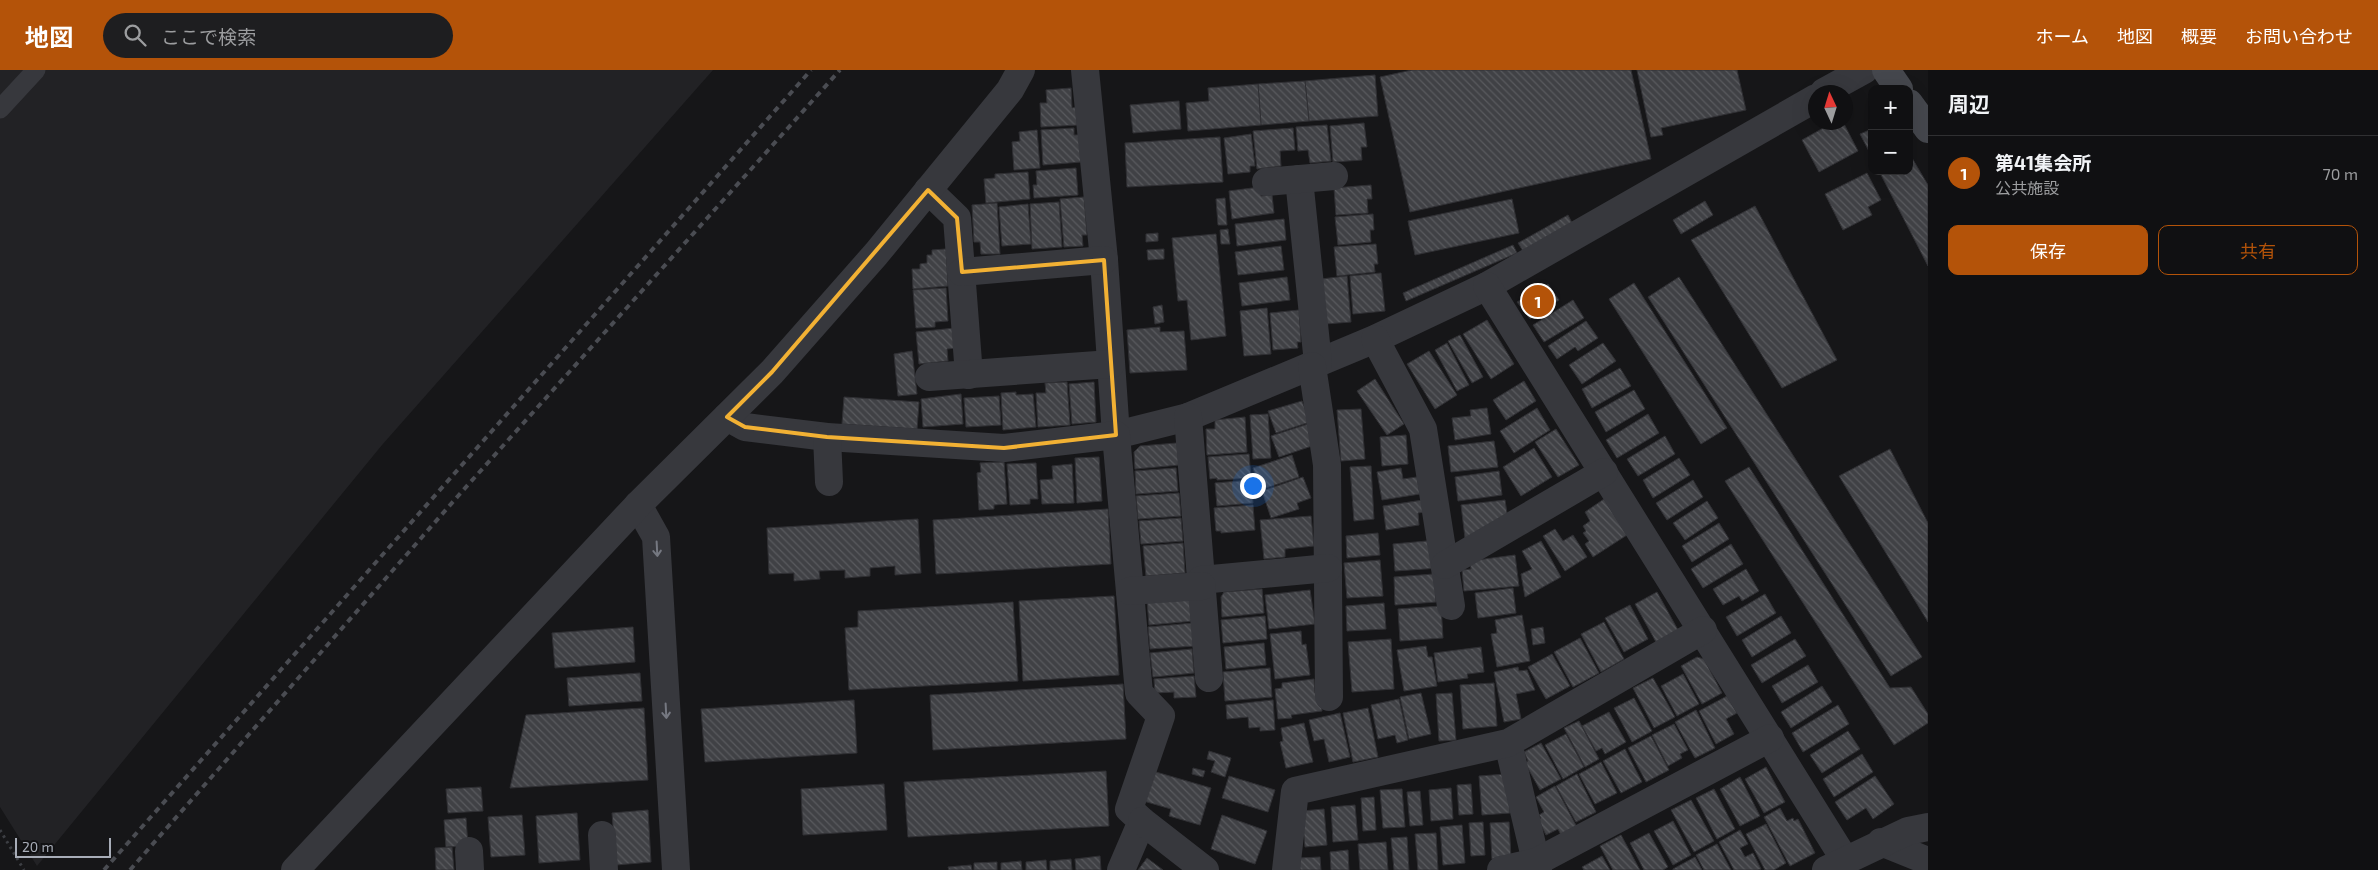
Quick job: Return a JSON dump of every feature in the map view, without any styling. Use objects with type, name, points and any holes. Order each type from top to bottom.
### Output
[{"type":"street","points":[[295,870],[638,505],[772,372],[876,254],[1010,90],[1021,70]]},
{"type":"street","points":[[1085,70],[1104,260],[1116,435],[1139,693],[1161,716],[1129,810],[1205,870]]},
{"type":"street","points":[[1837,85],[1864,70]]},
{"type":"street","points":[[1886,70],[1897,85]]},
{"type":"street","points":[[726,417],[745,427],[827,437],[1004,448],[1116,435],[1188,417],[1375,339],[1487,286],[1808,103]]},
{"type":"street","points":[[1913,108],[1928,129]]},
{"type":"street","points":[[1266,182],[1334,176]]},
{"type":"street","points":[[1299,179],[1315,365],[1327,465],[1330,698]]},
{"type":"street","points":[[928,190],[957,218],[969,375]]},
{"type":"street","points":[[962,272],[1104,260]]},
{"type":"street","points":[[1487,286],[1770,738],[1836,865],[1881,842],[1908,831],[1928,827]]},
{"type":"street","points":[[1375,339],[1423,429],[1451,606]]},
{"type":"street","points":[[929,377],[1111,364]]},
{"type":"street","points":[[1188,417],[1209,678]]},
{"type":"street","points":[[827,437],[829,482]]},
{"type":"street","points":[[1445,565],[1604,472]]},
{"type":"street","points":[[638,505],[656,537],[676,870]]},
{"type":"street","points":[[1130,592],[1328,568]]},
{"type":"street","points":[[1286,870],[1295,792],[1508,743],[1703,630]]},
{"type":"street","points":[[1501,870],[1537,866],[1770,738]]},
{"type":"street","points":[[1508,743],[1537,866]]},
{"type":"street","points":[[1121,870],[1142,821]]},
{"type":"street","points":[[602,835],[604,870]]},
{"type":"street","points":[[1881,842],[1928,861]]},
{"type":"lane","points":[[0,109],[36,70]]},
{"type":"path","points":[[0,830],[24,870]]},
{"type":"highlighted area","points":[[928,190],[957,218],[962,272],[1104,260],[1116,435],[1004,448],[827,437],[745,427],[727,417],[772,372]]},
{"type":"shaded area","points":[[0,70],[713,70],[382,445],[37,866],[0,807]]},
{"type":"building","points":[[1412,70],[1631,70],[1651,159],[1410,212],[1380,77]]},
{"type":"building","points":[[1637,70],[1737,70],[1746,110],[1661,128],[1663,135],[1651,137]]},
{"type":"building","points":[[1375,75],[1378,116],[1309,121],[1305,81]]},
{"type":"building","points":[[1305,81],[1309,121],[1261,125],[1258,84]]},
{"type":"building","points":[[1258,84],[1261,125],[1188,131],[1186,103],[1209,101],[1208,88]]},
{"type":"building","points":[[1071,88],[1072,108],[1077,107],[1078,125],[1041,127],[1040,103],[1047,103],[1046,90]]},
{"type":"building","points":[[1179,101],[1181,129],[1133,133],[1130,105]]},
{"type":"building","points":[[1364,123],[1367,147],[1361,147],[1362,160],[1333,162],[1330,126]]},
{"type":"building","points":[[1327,125],[1331,161],[1310,163],[1308,150],[1298,151],[1296,127]]},
{"type":"building","points":[[1074,128],[1074,135],[1079,135],[1081,162],[1043,165],[1041,130]]},
{"type":"building","points":[[1293,128],[1295,150],[1280,151],[1281,166],[1257,169],[1253,131]]},
{"type":"building","points":[[1037,130],[1040,168],[1014,170],[1012,142],[1020,141],[1019,132]]},
{"type":"building","points":[[1820,130],[1847,130],[1858,151],[1819,172],[1802,140]]},
{"type":"building","points":[[1868,131],[1868,149],[1860,134]]},
{"type":"building","points":[[1251,134],[1255,166],[1250,166],[1250,172],[1228,174],[1224,138]]},
{"type":"building","points":[[1220,137],[1223,182],[1127,187],[1125,143]]},
{"type":"building","points":[[1913,160],[1928,185],[1928,266],[1881,175],[1913,175]]},
{"type":"building","points":[[1076,168],[1078,195],[1034,198],[1033,185],[1037,185],[1036,171]]},
{"type":"building","points":[[1028,172],[1030,199],[986,203],[984,179],[995,178],[995,174]]},
{"type":"building","points":[[1867,173],[1881,200],[1868,207],[1872,215],[1843,230],[1825,194]]},
{"type":"building","points":[[1371,185],[1372,199],[1367,199],[1368,213],[1336,215],[1334,188]]},
{"type":"building","points":[[1260,187],[1261,196],[1272,195],[1274,213],[1232,219],[1229,191]]},
{"type":"building","points":[[1084,197],[1087,235],[1082,235],[1083,246],[1064,247],[1060,199]]},
{"type":"building","points":[[1225,198],[1227,225],[1218,225],[1216,199]]},
{"type":"building","points":[[1512,199],[1519,233],[1415,255],[1408,221]]},
{"type":"building","points":[[1705,201],[1713,215],[1681,234],[1673,220]]},
{"type":"building","points":[[1059,202],[1062,247],[1032,249],[1030,204]]},
{"type":"building","points":[[997,203],[1000,254],[981,254],[980,242],[974,242],[972,205]]},
{"type":"building","points":[[1028,204],[1031,244],[1002,246],[999,207]]},
{"type":"building","points":[[1755,206],[1837,360],[1782,388],[1691,240]]},
{"type":"building","points":[[1373,214],[1374,230],[1370,230],[1371,242],[1338,245],[1335,217]]},
{"type":"building","points":[[1568,215],[1572,223],[1523,251],[1518,243]]},
{"type":"building","points":[[1284,219],[1286,240],[1237,246],[1235,224]]},
{"type":"building","points":[[1228,229],[1230,244],[1221,244],[1220,230]]},
{"type":"building","points":[[1158,233],[1158,241],[1146,242],[1146,234]]},
{"type":"building","points":[[1216,234],[1226,336],[1191,340],[1187,300],[1178,301],[1172,238]]},
{"type":"building","points":[[1376,244],[1378,264],[1374,264],[1375,272],[1337,276],[1334,247]]},
{"type":"building","points":[[1513,245],[1517,253],[1406,301],[1403,293]]},
{"type":"building","points":[[1281,246],[1284,270],[1238,275],[1235,252]]},
{"type":"building","points":[[946,249],[948,286],[913,289],[912,269],[920,269],[920,264],[927,263],[927,255],[932,255],[932,250]]},
{"type":"building","points":[[1164,249],[1164,259],[1148,260],[1147,250]]},
{"type":"building","points":[[1381,273],[1385,311],[1353,314],[1350,276]]},
{"type":"building","points":[[1347,276],[1351,322],[1325,324],[1321,279]]},
{"type":"building","points":[[1287,277],[1290,300],[1242,306],[1239,283]]},
{"type":"building","points":[[1679,277],[1922,657],[1891,676],[1648,297]]},
{"type":"building","points":[[1634,283],[1727,428],[1701,444],[1609,299]]},
{"type":"building","points":[[1548,284],[1559,300],[1530,319],[1517,302]]},
{"type":"building","points":[[946,288],[948,321],[935,322],[935,327],[916,328],[913,290]]},
{"type":"building","points":[[1573,300],[1584,318],[1544,342],[1533,325]]},
{"type":"building","points":[[1162,305],[1164,322],[1155,324],[1153,307]]},
{"type":"building","points":[[1267,308],[1271,354],[1244,356],[1240,311]]},
{"type":"building","points":[[1299,310],[1301,342],[1297,342],[1298,348],[1273,350],[1270,313]]},
{"type":"building","points":[[1487,320],[1514,364],[1491,379],[1463,334]]},
{"type":"building","points":[[1586,321],[1598,338],[1578,351],[1575,347],[1557,359],[1548,346]]},
{"type":"building","points":[[1160,327],[1160,332],[1184,331],[1187,370],[1130,373],[1127,330]]},
{"type":"building","points":[[955,328],[956,348],[947,349],[948,361],[919,364],[916,332]]},
{"type":"building","points":[[1460,335],[1483,377],[1472,383],[1448,341]]},
{"type":"building","points":[[1447,343],[1469,385],[1457,391],[1435,350]]},
{"type":"building","points":[[1603,343],[1616,361],[1582,384],[1569,365]]},
{"type":"building","points":[[912,351],[917,394],[898,396],[894,354]]},
{"type":"building","points":[[1429,351],[1457,395],[1435,409],[1407,364]]},
{"type":"building","points":[[1620,368],[1631,386],[1592,408],[1582,389]]},
{"type":"building","points":[[1375,379],[1404,424],[1387,435],[1357,391]]},
{"type":"building","points":[[1524,381],[1536,401],[1506,420],[1493,400]]},
{"type":"building","points":[[1067,382],[1070,425],[1038,427],[1036,393],[1046,393],[1045,383]]},
{"type":"building","points":[[1094,382],[1096,422],[1072,424],[1069,384]]},
{"type":"building","points":[[1634,390],[1645,409],[1606,432],[1595,412]]},
{"type":"building","points":[[1016,392],[1016,395],[1033,394],[1036,427],[1003,430],[1001,393]]},
{"type":"building","points":[[961,394],[963,424],[923,427],[921,399]]},
{"type":"building","points":[[999,396],[1001,425],[966,427],[964,398]]},
{"type":"building","points":[[844,397],[919,402],[917,429],[842,424]]},
{"type":"building","points":[[1302,401],[1310,422],[1276,433],[1268,411]]},
{"type":"building","points":[[1487,408],[1491,434],[1455,440],[1452,418],[1471,416],[1470,410]]},
{"type":"building","points":[[1537,408],[1550,430],[1514,453],[1500,431]]},
{"type":"building","points":[[1361,409],[1365,459],[1341,461],[1337,410]]},
{"type":"building","points":[[1268,414],[1271,458],[1253,459],[1250,415]]},
{"type":"building","points":[[1648,414],[1659,433],[1617,458],[1606,440]]},
{"type":"building","points":[[1245,417],[1247,452],[1207,455],[1206,429],[1215,429],[1215,420]]},
{"type":"building","points":[[1308,424],[1315,445],[1279,457],[1271,436]]},
{"type":"building","points":[[1556,429],[1579,465],[1558,477],[1535,442]]},
{"type":"building","points":[[1406,435],[1408,464],[1382,466],[1380,437]]},
{"type":"building","points":[[1665,436],[1675,454],[1638,476],[1627,459]]},
{"type":"building","points":[[1494,441],[1498,467],[1451,472],[1448,446]]},
{"type":"building","points":[[1177,443],[1179,465],[1135,469],[1134,452],[1140,446]]},
{"type":"building","points":[[1534,448],[1552,477],[1521,496],[1503,467]]},
{"type":"building","points":[[1890,449],[1928,523],[1928,622],[1839,476]]},
{"type":"building","points":[[1249,454],[1251,478],[1210,479],[1208,457]]},
{"type":"building","points":[[1292,455],[1299,477],[1260,490],[1253,468]]},
{"type":"building","points":[[1099,457],[1102,501],[1077,503],[1075,458]]},
{"type":"building","points":[[1679,458],[1690,475],[1653,498],[1643,480]]},
{"type":"building","points":[[1004,462],[1007,504],[994,505],[994,509],[979,510],[977,473],[981,472],[980,463]]},
{"type":"building","points":[[1036,463],[1038,499],[1030,499],[1030,504],[1010,505],[1007,464]]},
{"type":"building","points":[[1072,464],[1074,503],[1042,504],[1040,480],[1053,479],[1052,466]]},
{"type":"building","points":[[1371,466],[1374,519],[1354,521],[1350,467]]},
{"type":"building","points":[[1749,467],[1890,688],[1911,687],[1928,714],[1928,723],[1894,745],[1725,481]]},
{"type":"building","points":[[1176,468],[1178,491],[1136,494],[1135,471]]},
{"type":"building","points":[[1401,468],[1403,479],[1417,477],[1420,494],[1382,500],[1377,472]]},
{"type":"building","points":[[1499,471],[1502,495],[1458,501],[1455,477]]},
{"type":"building","points":[[1303,477],[1311,498],[1297,503],[1299,509],[1271,518],[1262,491]]},
{"type":"building","points":[[1251,480],[1253,503],[1217,506],[1215,483]]},
{"type":"building","points":[[1693,480],[1703,497],[1667,520],[1656,503]]},
{"type":"building","points":[[1179,493],[1181,516],[1138,519],[1136,496]]},
{"type":"building","points":[[1604,499],[1627,535],[1593,557],[1585,544],[1589,541],[1583,533],[1586,531],[1583,526],[1590,521],[1585,512]]},
{"type":"building","points":[[1423,500],[1425,512],[1418,513],[1419,525],[1386,530],[1383,506]]},
{"type":"building","points":[[1505,500],[1508,520],[1486,536],[1465,538],[1461,505]]},
{"type":"building","points":[[1707,501],[1718,518],[1685,540],[1673,523]]},
{"type":"building","points":[[1253,505],[1255,530],[1221,533],[1221,531],[1216,531],[1214,508]]},
{"type":"building","points":[[1108,509],[1111,564],[936,574],[933,520]]},
{"type":"building","points":[[1311,516],[1314,546],[1285,549],[1285,557],[1264,559],[1260,520]]},
{"type":"building","points":[[1181,518],[1183,541],[1141,544],[1139,521]]},
{"type":"building","points":[[918,519],[921,573],[895,575],[895,566],[870,568],[870,576],[845,578],[845,570],[819,571],[820,579],[794,581],[794,573],[769,574],[767,528]]},
{"type":"building","points":[[1719,523],[1729,539],[1692,562],[1682,546]]},
{"type":"building","points":[[1555,529],[1563,541],[1573,535],[1587,557],[1565,571],[1543,536]]},
{"type":"building","points":[[1378,533],[1380,555],[1347,558],[1346,536]]},
{"type":"building","points":[[1438,540],[1440,568],[1395,571],[1393,544]]},
{"type":"building","points":[[1541,541],[1561,577],[1525,597],[1521,574],[1532,569],[1522,551]]},
{"type":"building","points":[[1183,543],[1185,573],[1146,576],[1143,546]]},
{"type":"building","points":[[1731,544],[1743,564],[1703,588],[1691,569]]},
{"type":"building","points":[[1515,555],[1519,586],[1464,591],[1462,570],[1471,569],[1470,561]]},
{"type":"building","points":[[1380,560],[1383,596],[1347,598],[1344,563]]},
{"type":"building","points":[[1746,569],[1759,591],[1742,601],[1739,596],[1723,605],[1713,589]]},
{"type":"building","points":[[1434,574],[1436,602],[1395,605],[1394,577]]},
{"type":"building","points":[[1513,588],[1516,613],[1478,618],[1475,593]]},
{"type":"building","points":[[1262,589],[1264,613],[1222,617],[1221,597],[1224,592]]},
{"type":"building","points":[[1310,590],[1315,624],[1269,629],[1265,595]]},
{"type":"building","points":[[1657,592],[1678,630],[1656,642],[1635,604]]},
{"type":"building","points":[[1765,594],[1776,613],[1737,636],[1726,617]]},
{"type":"building","points":[[1114,596],[1119,675],[1023,681],[1019,601]]},
{"type":"building","points":[[1185,597],[1192,604],[1193,621],[1149,625],[1147,600]]},
{"type":"building","points":[[1013,602],[1018,681],[849,690],[845,628],[858,627],[858,611]]},
{"type":"building","points":[[1384,603],[1386,629],[1347,631],[1346,606]]},
{"type":"building","points":[[1630,605],[1648,639],[1624,652],[1605,618]]},
{"type":"building","points":[[1441,606],[1443,638],[1400,641],[1398,609]]},
{"type":"building","points":[[1522,615],[1530,661],[1497,667],[1491,634],[1497,633],[1495,620]]},
{"type":"building","points":[[1265,616],[1267,639],[1223,643],[1221,620]]},
{"type":"building","points":[[1781,616],[1791,633],[1752,657],[1742,640]]},
{"type":"building","points":[[1604,622],[1624,659],[1601,672],[1581,634]]},
{"type":"building","points":[[1194,623],[1195,646],[1150,649],[1148,627]]},
{"type":"building","points":[[633,627],[635,662],[555,668],[552,633]]},
{"type":"building","points":[[1543,627],[1545,643],[1533,645],[1531,629]]},
{"type":"building","points":[[1301,631],[1302,645],[1306,644],[1310,675],[1275,679],[1270,634]]},
{"type":"building","points":[[1580,638],[1599,673],[1573,687],[1554,652]]},
{"type":"building","points":[[1391,639],[1394,689],[1352,692],[1348,642]]},
{"type":"building","points":[[1795,639],[1806,656],[1762,683],[1751,665]]},
{"type":"building","points":[[1264,643],[1266,665],[1226,669],[1224,647]]},
{"type":"building","points":[[1426,646],[1428,657],[1432,657],[1437,686],[1404,691],[1397,650]]},
{"type":"building","points":[[1481,647],[1484,672],[1467,674],[1468,678],[1438,682],[1434,653]]},
{"type":"building","points":[[1192,649],[1194,673],[1153,677],[1150,653]]},
{"type":"building","points":[[1552,654],[1570,686],[1546,699],[1528,667]]},
{"type":"building","points":[[1697,657],[1704,659],[1722,693],[1702,704],[1681,666]]},
{"type":"building","points":[[1808,665],[1818,682],[1782,703],[1772,686]]},
{"type":"building","points":[[1518,667],[1519,671],[1527,670],[1535,690],[1516,694],[1521,719],[1504,722],[1494,672]]},
{"type":"building","points":[[1270,668],[1272,697],[1225,701],[1223,672]]},
{"type":"building","points":[[640,673],[642,701],[569,706],[567,678]]},
{"type":"building","points":[[1683,674],[1699,704],[1677,716],[1661,686]]},
{"type":"building","points":[[1194,676],[1196,697],[1174,698],[1174,692],[1155,693],[1154,679]]},
{"type":"building","points":[[1653,678],[1675,717],[1654,728],[1633,688]]},
{"type":"building","points":[[1314,679],[1315,693],[1320,692],[1322,711],[1291,715],[1292,718],[1278,719],[1275,689],[1282,688],[1282,683]]},
{"type":"building","points":[[1494,683],[1497,726],[1463,729],[1460,685]]},
{"type":"building","points":[[1123,684],[1126,739],[933,750],[930,695]]},
{"type":"building","points":[[1822,686],[1832,702],[1791,728],[1781,712]]},
{"type":"building","points":[[1421,693],[1431,734],[1409,739],[1400,697]]},
{"type":"building","points":[[1452,693],[1456,740],[1439,741],[1436,694]]},
{"type":"building","points":[[1727,696],[1737,713],[1726,719],[1734,734],[1716,744],[1699,711]]},
{"type":"building","points":[[1634,698],[1652,731],[1632,742],[1614,708]]},
{"type":"building","points":[[1399,699],[1408,740],[1397,743],[1395,735],[1378,739],[1371,705]]},
{"type":"building","points":[[854,700],[857,753],[705,762],[701,709]]},
{"type":"building","points":[[1273,700],[1275,730],[1260,731],[1260,727],[1249,728],[1248,717],[1227,719],[1226,705]]},
{"type":"building","points":[[1838,705],[1849,724],[1803,752],[1792,733]]},
{"type":"building","points":[[644,708],[648,780],[510,788],[526,715]]},
{"type":"building","points":[[1368,708],[1378,757],[1353,762],[1343,713]]},
{"type":"building","points":[[1696,710],[1715,748],[1695,758],[1675,722]]},
{"type":"building","points":[[1609,712],[1626,742],[1605,754],[1602,748],[1596,751],[1582,726]]},
{"type":"building","points":[[1340,713],[1350,757],[1329,762],[1324,739],[1314,741],[1309,720]]},
{"type":"building","points":[[1579,721],[1599,759],[1585,767],[1564,728]]},
{"type":"building","points":[[1304,723],[1313,762],[1286,768],[1280,742],[1283,741],[1281,728]]},
{"type":"building","points":[[1674,724],[1688,750],[1680,754],[1682,758],[1668,766],[1652,735]]},
{"type":"building","points":[[1848,731],[1860,749],[1822,773],[1810,755]]},
{"type":"building","points":[[1566,734],[1584,767],[1563,779],[1545,745]]},
{"type":"building","points":[[1651,736],[1669,770],[1646,782],[1628,748]]},
{"type":"building","points":[[1541,743],[1561,779],[1540,790],[1525,763],[1528,761],[1524,752]]},
{"type":"building","points":[[1625,749],[1642,782],[1621,793],[1603,761]]},
{"type":"building","points":[[1209,751],[1231,758],[1225,777],[1211,772],[1215,761],[1207,759]]},
{"type":"building","points":[[1862,754],[1873,772],[1834,797],[1823,779]]},
{"type":"building","points":[[1601,762],[1617,793],[1595,804],[1579,774]]},
{"type":"building","points":[[1766,767],[1785,802],[1764,813],[1745,779]]},
{"type":"building","points":[[1193,768],[1205,771],[1203,777],[1192,774]]},
{"type":"building","points":[[1149,770],[1211,788],[1200,825],[1169,816],[1171,809],[1140,800]]},
{"type":"building","points":[[1106,771],[1109,826],[908,837],[904,782]]},
{"type":"building","points":[[1507,774],[1510,813],[1482,815],[1479,776]]},
{"type":"building","points":[[1577,774],[1596,812],[1576,822],[1556,786]]},
{"type":"building","points":[[1229,776],[1275,790],[1268,812],[1222,798]]},
{"type":"building","points":[[1875,776],[1894,804],[1873,819],[1866,808],[1847,820],[1835,802]]},
{"type":"building","points":[[1740,777],[1760,816],[1740,826],[1720,789]]},
{"type":"building","points":[[884,784],[887,830],[803,835],[801,789]]},
{"type":"building","points":[[1471,784],[1473,814],[1459,815],[1457,785]]},
{"type":"building","points":[[1555,786],[1578,829],[1562,837],[1558,829],[1546,835],[1538,819],[1541,818],[1539,815],[1544,812],[1536,797]]},
{"type":"building","points":[[481,787],[483,811],[448,813],[446,789]]},
{"type":"building","points":[[1451,788],[1453,819],[1431,821],[1429,790]]},
{"type":"building","points":[[1402,789],[1405,827],[1383,828],[1380,790]]},
{"type":"building","points":[[1714,789],[1735,829],[1717,839],[1696,798]]},
{"type":"building","points":[[1420,791],[1423,825],[1410,826],[1407,792]]},
{"type":"building","points":[[1374,797],[1376,830],[1363,831],[1361,798]]},
{"type":"building","points":[[1691,800],[1714,841],[1694,852],[1671,810]]},
{"type":"building","points":[[1355,805],[1358,840],[1333,842],[1331,807]]},
{"type":"building","points":[[1780,808],[1787,821],[1793,818],[1794,821],[1798,819],[1815,853],[1790,866],[1764,817]]},
{"type":"building","points":[[1324,809],[1327,845],[1305,847],[1302,811]]},
{"type":"building","points":[[648,810],[651,862],[616,865],[612,813]]},
{"type":"building","points":[[577,813],[580,860],[539,863],[536,816]]},
{"type":"building","points":[[522,815],[525,855],[491,857],[488,817]]},
{"type":"building","points":[[1222,815],[1267,831],[1255,864],[1211,849]]},
{"type":"building","points":[[466,818],[468,846],[446,847],[444,820]]},
{"type":"building","points":[[1673,821],[1691,855],[1673,865],[1654,831]]},
{"type":"building","points":[[1483,822],[1485,855],[1471,856],[1469,823]]},
{"type":"building","points":[[1509,822],[1511,858],[1492,859],[1490,823]]},
{"type":"building","points":[[1766,824],[1786,863],[1774,870],[1765,870],[1746,834]]},
{"type":"building","points":[[1462,825],[1465,863],[1443,865],[1440,827]]},
{"type":"building","points":[[1740,830],[1748,844],[1740,848],[1745,857],[1753,853],[1761,869],[1734,870],[1719,842]]},
{"type":"building","points":[[1436,833],[1438,870],[1418,870],[1415,834]]},
{"type":"building","points":[[1649,833],[1668,867],[1663,870],[1644,870],[1630,843]]},
{"type":"building","points":[[1621,835],[1640,870],[1613,870],[1600,846]]},
{"type":"building","points":[[1407,837],[1409,870],[1394,870],[1391,838]]},
{"type":"building","points":[[1386,842],[1388,870],[1360,870],[1358,844]]},
{"type":"building","points":[[1717,844],[1731,870],[1704,870],[1696,855]]},
{"type":"building","points":[[452,847],[454,870],[436,870],[435,848]]},
{"type":"building","points":[[1348,850],[1349,870],[1331,870],[1330,852]]},
{"type":"building","points":[[1100,856],[1101,870],[1076,870],[1075,859]]},
{"type":"building","points":[[1602,856],[1610,870],[1584,870],[1582,867]]},
{"type":"building","points":[[1320,857],[1321,870],[1300,870],[1299,858]]},
{"type":"building","points":[[1695,857],[1702,870],[1673,870],[1673,869]]},
{"type":"building","points":[[1147,858],[1163,870],[1138,870]]},
{"type":"building","points":[[1071,859],[1072,870],[1050,870],[1050,861]]},
{"type":"building","points":[[1046,860],[1047,870],[1026,870],[1026,862]]},
{"type":"building","points":[[1021,861],[1022,870],[1001,870],[1001,863]]},
{"type":"building","points":[[997,862],[997,870],[974,870],[974,863]]},
{"type":"building","points":[[971,865],[972,870],[949,870],[948,867]]},
{"type":"railway","points":[[104,870],[811,70]]},
{"type":"railway","points":[[130,870],[458,496],[840,70]]},
{"type":"place","name":"第41集会所","points":[[1538,301]]}]
